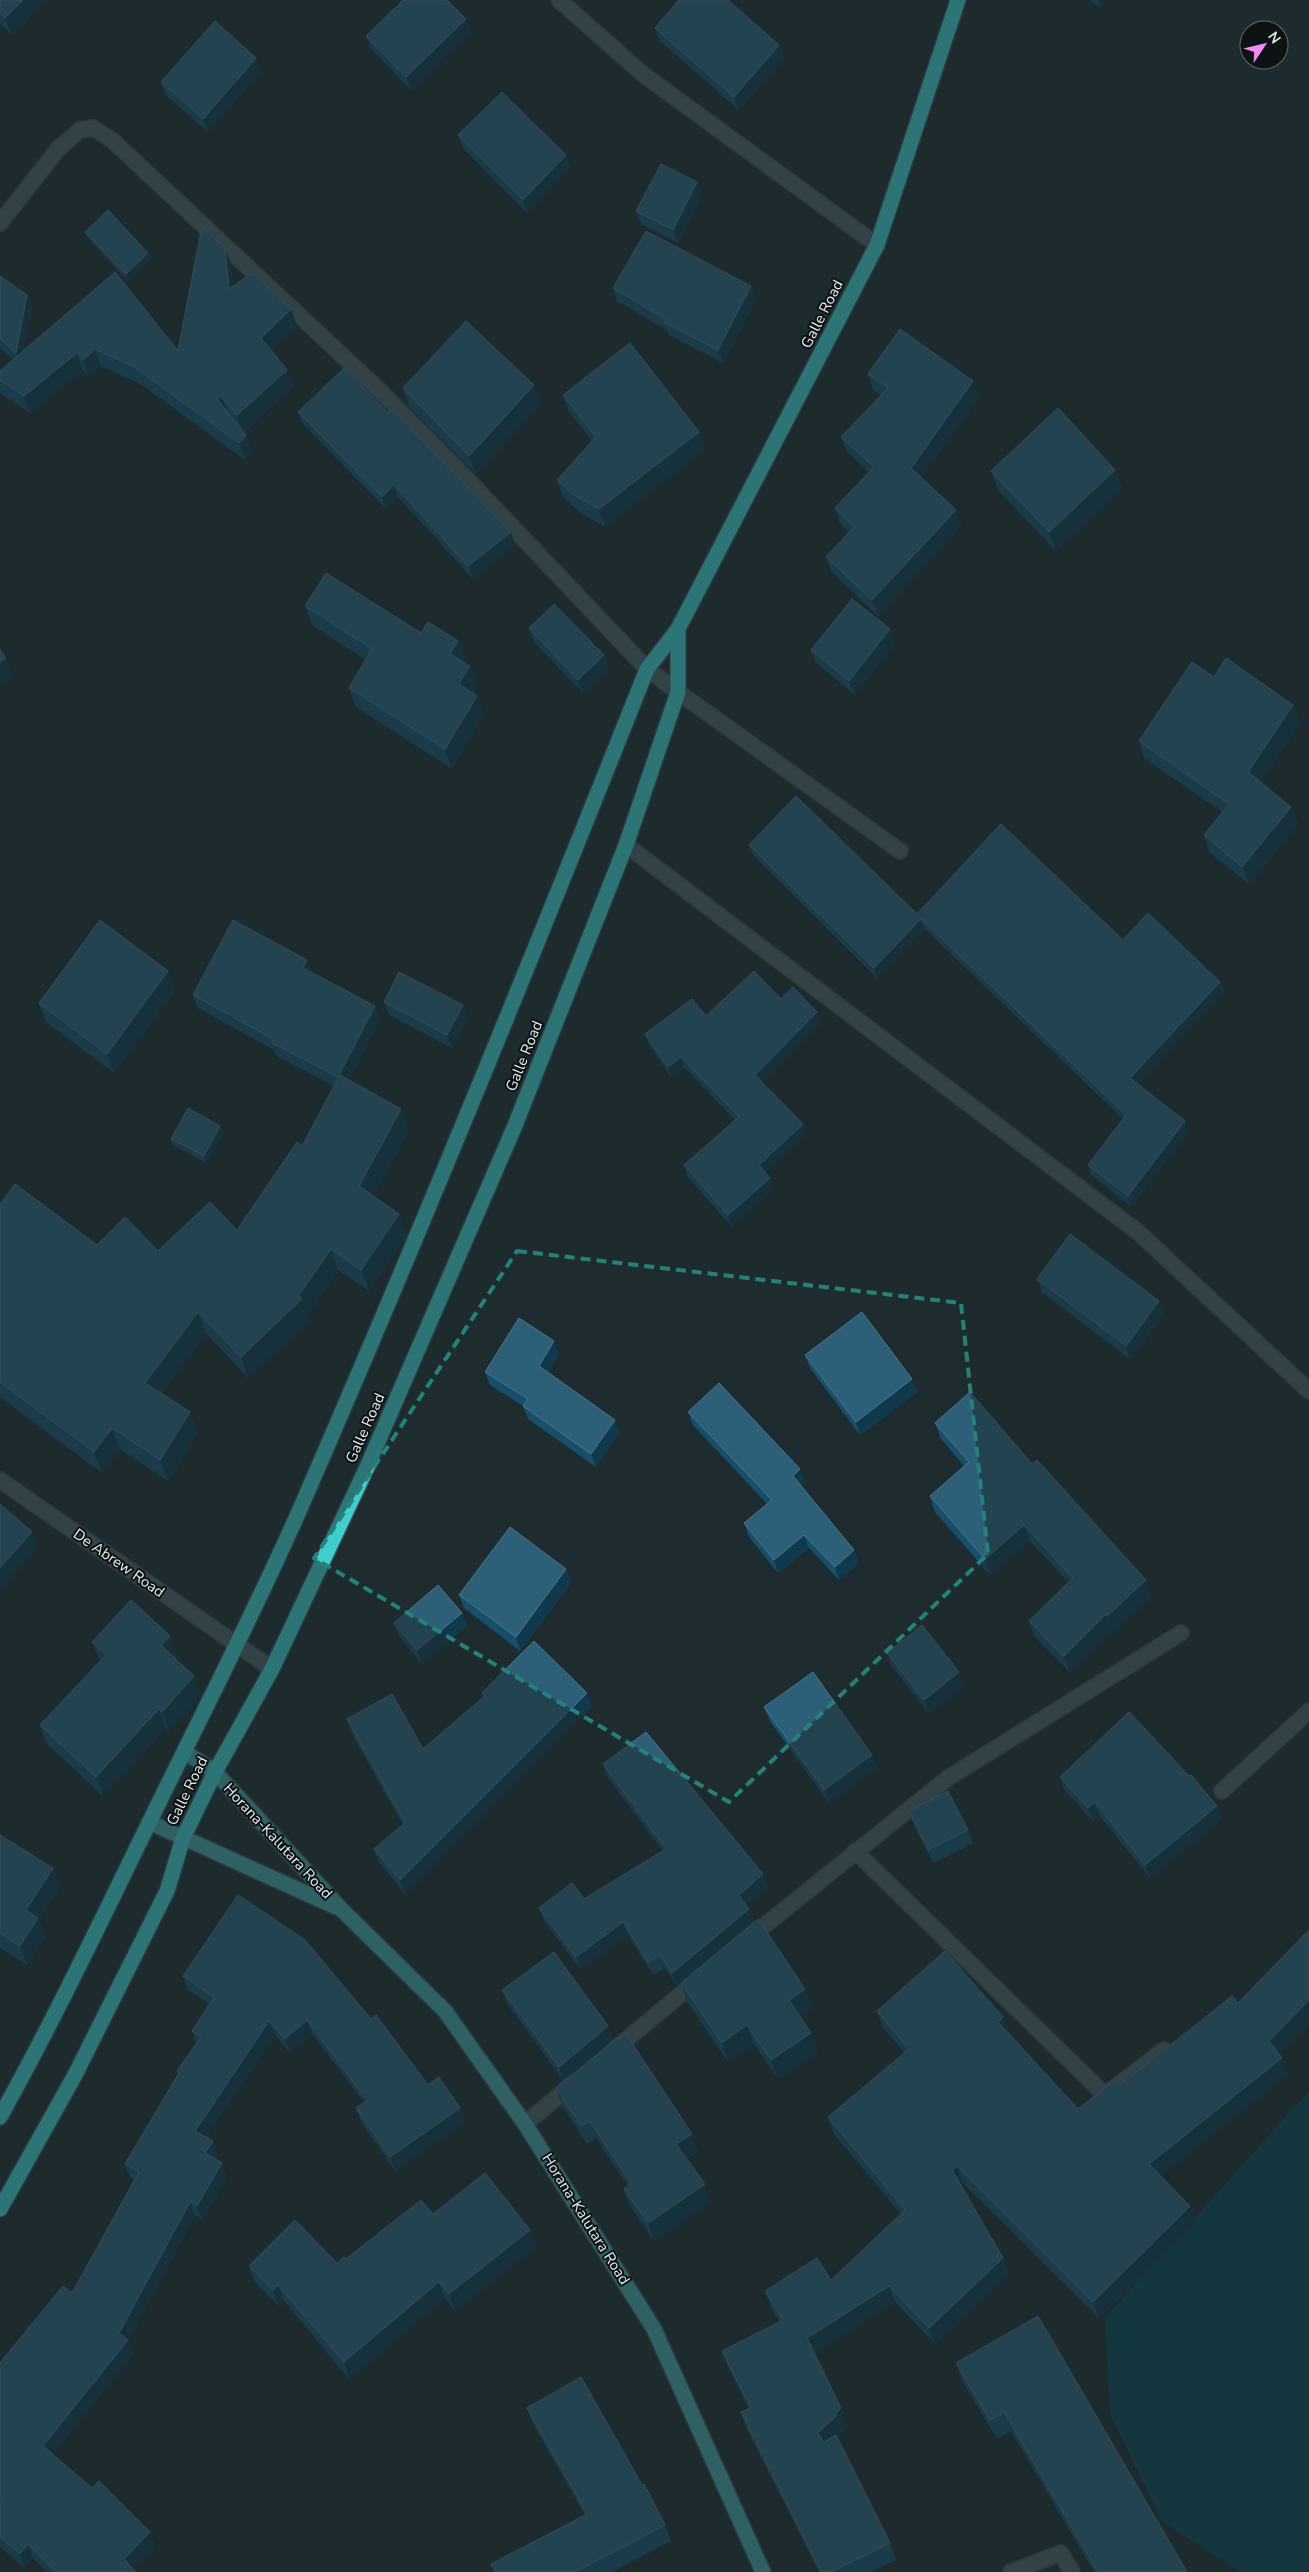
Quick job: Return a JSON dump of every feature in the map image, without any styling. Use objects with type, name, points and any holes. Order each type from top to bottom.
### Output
[{"type":"highway","name":"Galle Road","points":[[0,2117],[32,2060],[185,1752],[300,1510],[462,1126],[647,670],[678,629],[877,246],[958,0]]},
{"type":"highway","name":"Galle Road","points":[[0,2209],[75,2075],[167,1891],[183,1838],[214,1772],[272,1669],[367,1467],[514,1128],[626,845],[678,692],[678,629]]},
{"type":"main road","name":"Horana-Kalutara Road","points":[[185,1752],[214,1772],[342,1910],[445,2011],[525,2124],[654,2329],[763,2572]]},
{"type":"main road","name":"Horana-Kalutara Road","points":[[150,1822],[342,1910]]},
{"type":"street","points":[[559,0],[644,74],[877,246]]},
{"type":"street","points":[[0,223],[58,149],[80,130],[93,128],[112,140],[378,390],[465,477],[647,670],[900,852]]},
{"type":"street","points":[[626,845],[1138,1232],[1309,1391]]},
{"type":"street","name":"De Abrew Road","points":[[0,1480],[272,1669]]},
{"type":"street","points":[[740,1946],[855,1851],[948,1778],[1181,1633]]},
{"type":"street","points":[[1222,1791],[1309,1712]]},
{"type":"street","points":[[855,1851],[1105,2095],[1177,2041]]},
{"type":"street","points":[[601,2060],[709,1971]]},
{"type":"street","points":[[525,2124],[586,2073]]},
{"type":"street","points":[[1011,2572],[1061,2553],[1072,2572]]},
{"type":"highlighted area","points":[[517,1251],[961,1303],[988,1554],[729,1802],[314,1558]]},
{"type":"shaded area","points":[[1309,2091],[1309,2572],[1240,2572],[1162,2521],[1110,2414],[1105,2318]]},
{"type":"building","points":[[0,0],[23,0],[5,18],[0,12]]},
{"type":"building","points":[[403,0],[447,0],[466,19],[406,77],[366,36]]},
{"type":"building","points":[[679,0],[728,0],[779,45],[734,97],[655,28]]},
{"type":"building","points":[[215,21],[256,58],[203,119],[161,82]]},
{"type":"building","points":[[502,92],[566,155],[523,200],[458,135]]},
{"type":"building","points":[[661,164],[697,182],[673,230],[636,211]]},
{"type":"building","points":[[108,210],[148,253],[126,274],[85,232]]},
{"type":"building","points":[[202,226],[225,248],[229,289],[252,273],[291,309],[261,338],[287,370],[237,415],[221,396],[217,399],[246,435],[239,443],[136,368],[95,349],[83,360],[77,353],[24,396],[0,380],[0,371],[115,272],[178,351]]},
{"type":"building","points":[[646,231],[751,286],[718,350],[664,322],[667,320],[613,288]]},
{"type":"building","points":[[0,276],[27,295],[16,353],[0,339]]},
{"type":"building","points":[[466,321],[534,385],[469,456],[403,388]]},
{"type":"building","points":[[900,329],[973,381],[911,468],[956,510],[872,600],[826,557],[854,527],[835,508],[874,467],[841,437],[888,388],[868,374]]},
{"type":"building","points":[[630,343],[699,432],[599,509],[574,495],[557,480],[596,437],[563,395]]},
{"type":"building","points":[[344,368],[388,413],[392,409],[511,532],[468,566],[394,485],[382,497],[298,412]]},
{"type":"building","points":[[1058,408],[1115,470],[1049,532],[991,471]]},
{"type":"building","points":[[326,573],[421,633],[428,622],[458,641],[450,654],[470,666],[459,684],[477,696],[445,749],[349,688],[372,649],[305,606]]},
{"type":"building","points":[[852,599],[890,629],[849,681],[811,650]]},
{"type":"building","points":[[554,604],[604,655],[578,680],[529,628]]},
{"type":"building","points":[[0,649],[6,658],[0,662]]},
{"type":"building","points":[[1226,658],[1293,705],[1248,772],[1291,807],[1242,867],[1204,835],[1229,804],[1139,741],[1192,662],[1214,677]]},
{"type":"building","points":[[796,796],[917,914],[1001,824],[1123,940],[1148,913],[1220,982],[1130,1078],[1185,1121],[1128,1196],[1088,1165],[1126,1115],[921,919],[874,968],[749,845]]},
{"type":"building","points":[[100,920],[168,971],[107,1054],[39,1003]]},
{"type":"building","points":[[233,920],[307,960],[303,968],[375,1006],[338,1077],[272,1043],[273,1039],[193,995]]},
{"type":"building","points":[[754,971],[781,999],[793,987],[817,1012],[755,1075],[803,1124],[759,1165],[770,1178],[728,1215],[684,1165],[739,1117],[681,1057],[668,1067],[645,1034],[692,999],[706,1016]]},
{"type":"building","points":[[399,972],[463,1005],[447,1035],[384,1002]]},
{"type":"building","points":[[340,1075],[401,1109],[359,1186],[399,1214],[361,1270],[331,1249],[299,1295],[302,1299],[241,1357],[198,1312],[145,1383],[190,1412],[160,1460],[112,1428],[94,1452],[0,1382],[0,1204],[15,1184],[97,1245],[125,1217],[158,1251],[210,1202],[237,1230],[297,1142],[302,1146]]},
{"type":"building","points":[[188,1108],[220,1126],[204,1156],[171,1139]]},
{"type":"building","points":[[1070,1234],[1159,1301],[1126,1346],[1037,1279]]},
{"type":"building","points":[[862,1312],[912,1379],[856,1422],[805,1355]]},
{"type":"building","points":[[519,1318],[554,1341],[539,1366],[615,1420],[591,1454],[523,1406],[528,1399],[485,1372]]},
{"type":"building","points":[[719,1383],[800,1469],[793,1476],[854,1550],[835,1567],[804,1535],[774,1560],[744,1523],[772,1500],[688,1412]]},
{"type":"building","points":[[970,1392],[1032,1464],[1037,1460],[1146,1580],[1107,1616],[1106,1614],[1064,1656],[1029,1621],[1073,1578],[1024,1525],[985,1559],[930,1496],[969,1462],[935,1423]]},
{"type":"building","points":[[0,1504],[32,1532],[0,1568]]},
{"type":"building","points":[[510,1527],[566,1569],[516,1637],[459,1595]]},
{"type":"building","points":[[438,1585],[462,1613],[417,1650],[394,1623]]},
{"type":"building","points":[[131,1600],[170,1636],[161,1645],[194,1676],[162,1712],[159,1709],[96,1777],[40,1725],[106,1655],[92,1642]]},
{"type":"building","points":[[922,1625],[959,1672],[924,1700],[887,1653]]},
{"type":"building","points":[[534,1641],[587,1693],[400,1880],[374,1849],[405,1823],[347,1719],[392,1694],[423,1749],[485,1696],[482,1693]]},
{"type":"building","points":[[813,1672],[872,1755],[824,1790],[764,1707]]},
{"type":"building","points":[[1129,1712],[1189,1776],[1191,1775],[1217,1806],[1145,1865],[1095,1802],[1088,1808],[1060,1777]]},
{"type":"building","points":[[646,1732],[763,1874],[739,1895],[749,1909],[672,1973],[660,1955],[648,1962],[623,1922],[576,1957],[539,1908],[572,1883],[584,1899],[666,1849],[603,1764]]},
{"type":"building","points":[[948,1791],[968,1830],[928,1850],[909,1811]]},
{"type":"building","points":[[0,1835],[53,1868],[26,1910],[38,1918],[20,1946],[0,1933]]},
{"type":"building","points":[[238,1895],[305,1940],[371,2019],[376,2015],[428,2085],[439,2077],[460,2108],[390,2157],[356,2108],[367,2100],[307,2020],[285,2039],[269,2021],[195,2131],[213,2141],[205,2153],[222,2163],[197,2206],[190,2202],[119,2333],[128,2340],[43,2446],[92,2488],[99,2481],[150,2532],[124,2559],[136,2572],[56,2572],[28,2544],[20,2554],[0,2537],[0,2501],[2,2498],[0,2497],[0,2363],[63,2286],[72,2293],[139,2172],[125,2164],[179,2073],[177,2071],[201,2037],[192,2031],[214,1997],[183,1976]]},
{"type":"building","points":[[758,1919],[805,1989],[789,2000],[811,2033],[771,2060],[747,2025],[722,2043],[681,1983]]},
{"type":"building","points":[[1309,1930],[1309,2000],[1269,2041],[1282,2058],[1149,2164],[1190,2206],[1093,2302],[957,2166],[952,2170],[1003,2258],[929,2328],[889,2286],[807,2338],[841,2408],[836,2413],[837,2415],[818,2433],[824,2442],[836,2435],[890,2543],[831,2572],[821,2572],[741,2412],[751,2408],[722,2351],[783,2320],[765,2291],[817,2258],[831,2280],[905,2210],[828,2117],[909,2049],[877,2011],[945,1951],[1003,2017],[998,2022],[1078,2109],[1114,2081],[1119,2086],[1232,1996],[1238,2003]]},
{"type":"building","points":[[554,1952],[608,2026],[559,2067],[502,1990]]},
{"type":"building","points":[[626,2034],[692,2134],[676,2144],[705,2184],[648,2223],[624,2189],[631,2183],[590,2121],[581,2126],[556,2088],[618,2037],[619,2039]]},
{"type":"building","points":[[485,2173],[530,2230],[449,2294],[439,2282],[344,2362],[278,2285],[273,2290],[249,2266],[295,2220],[337,2263],[344,2257],[346,2259],[421,2200],[433,2214]]},
{"type":"building","points":[[1038,2316],[1187,2572],[1098,2572],[1004,2412],[990,2420],[956,2363]]},
{"type":"building","points":[[581,2377],[642,2485],[644,2484],[665,2525],[575,2572],[496,2572],[491,2564],[587,2514],[527,2408]]}]
